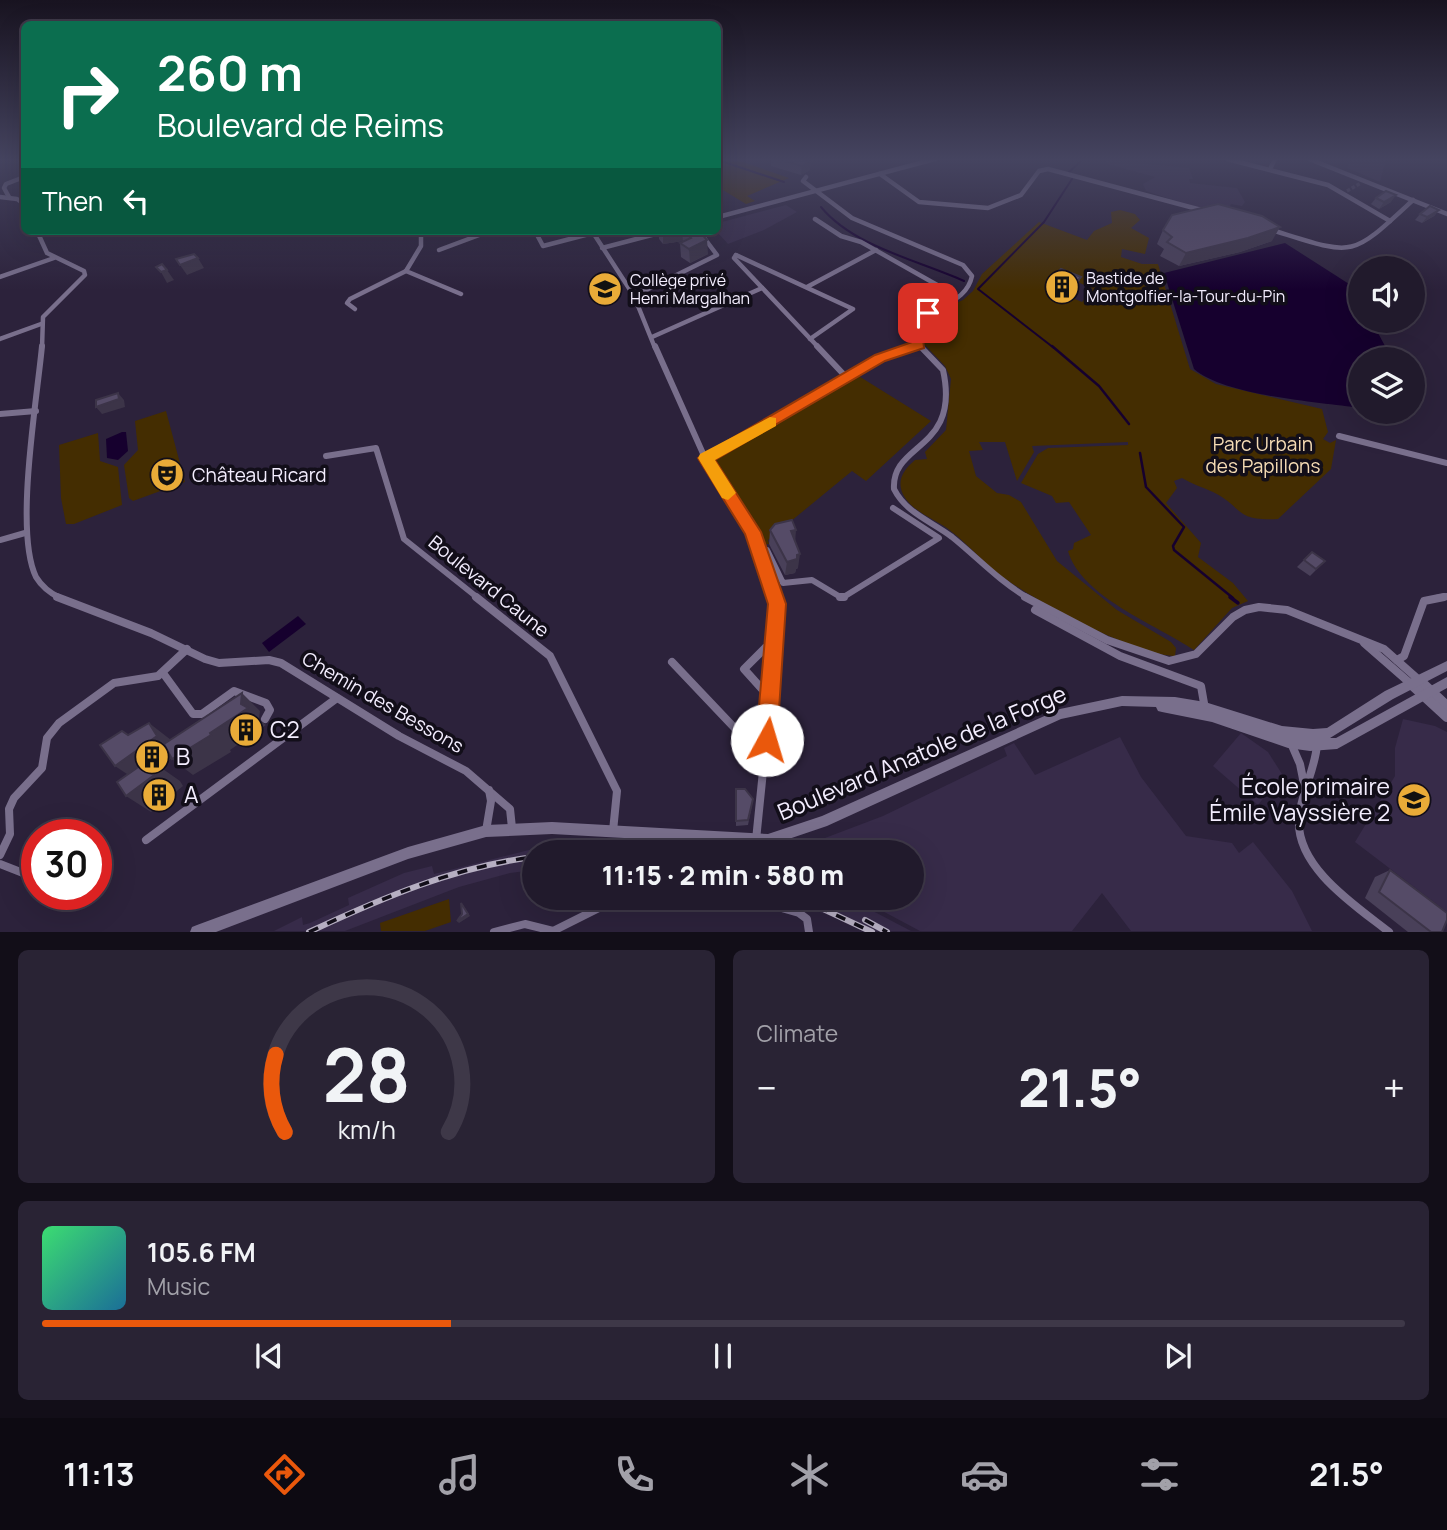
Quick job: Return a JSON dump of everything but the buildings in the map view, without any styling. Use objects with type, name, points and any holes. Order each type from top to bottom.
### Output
[{"type":"main road","points":[[1315,741],[1447,666]]},
{"type":"main road","points":[[1289,739],[1337,743],[1447,682]]},
{"type":"main road","name":"Boulevard Anatole de la Forge","points":[[768,840],[823,822],[1060,714],[1122,702],[1205,711],[1238,717],[1289,739]]},
{"type":"main road","name":"Boulevard Anatole de la Forge","points":[[1205,711],[1254,731],[1289,739]]},
{"type":"main road","name":"Boulevard Anatole de la Forge","points":[[197,932],[408,853],[485,831],[512,828],[756,840]]},
{"type":"street","points":[[721,214],[771,202]]},
{"type":"street","points":[[831,202],[852,218],[963,265],[973,280],[964,292],[928,313],[918,323],[915,334],[919,345],[943,370],[942,423],[899,467],[894,477],[894,487],[905,505],[948,534],[997,579],[1098,636],[1157,660],[1184,661],[1196,657],[1233,616],[1250,608],[1282,608],[1384,649],[1447,717]]},
{"type":"street","points":[[925,202],[988,208],[1002,202]]},
{"type":"street","points":[[1172,202],[1215,214]]},
{"type":"street","points":[[1358,202],[1390,221]]},
{"type":"street","points":[[1261,227],[1330,246],[1352,248],[1365,243],[1410,202]]},
{"type":"street","points":[[1419,202],[1447,214]]},
{"type":"street","points":[[721,214],[728,210]]},
{"type":"street","points":[[815,219],[841,236],[876,250],[939,286]]},
{"type":"street","points":[[0,339],[41,324],[43,317],[85,275],[85,271],[47,253],[39,235]]},
{"type":"street","points":[[355,309],[347,303],[350,299],[405,271],[421,246],[421,235]]},
{"type":"street","points":[[439,250],[479,235]]},
{"type":"street","points":[[537,235],[543,246],[582,235]]},
{"type":"street","points":[[594,235],[634,296],[684,417],[705,458],[752,532],[777,604],[776,643],[756,840]]},
{"type":"street","points":[[602,248],[652,235]]},
{"type":"street","points":[[634,296],[715,257],[717,251],[703,235]]},
{"type":"street","points":[[807,287],[876,250]]},
{"type":"street","points":[[810,339],[853,309],[736,255],[734,257],[762,288],[810,339],[847,378]]},
{"type":"street","points":[[0,277],[54,258]]},
{"type":"street","points":[[405,271],[461,294]]},
{"type":"street","points":[[652,337],[762,288]]},
{"type":"street","name":"Chemin des Bessons","points":[[41,324],[43,338],[25,533],[36,576],[46,590],[67,603],[151,633],[219,663],[269,660],[281,663],[466,771],[510,809],[512,828]]},
{"type":"street","points":[[705,458],[880,358],[919,345]]},
{"type":"street","points":[[0,414],[36,411]]},
{"type":"street","points":[[1339,436],[1447,463]]},
{"type":"street","name":"Boulevard Caune","points":[[326,456],[376,448],[404,539],[550,656],[617,791],[613,832]]},
{"type":"street","points":[[759,549],[767,550],[783,583],[812,580],[842,598],[939,538],[893,508]]},
{"type":"street","points":[[0,540],[25,533]]},
{"type":"street","points":[[1397,660],[1404,656],[1423,601],[1447,596]]},
{"type":"street","points":[[1035,610],[1120,656],[1201,686],[1205,711]]},
{"type":"street","points":[[1353,636],[1415,682]]},
{"type":"street","points":[[771,699],[744,669],[765,648],[776,643]]},
{"type":"street","points":[[0,855],[8,844],[12,821],[9,809],[14,798],[42,768],[51,730],[114,682],[151,679],[163,673],[187,649]]},
{"type":"street","points":[[672,662],[765,760]]},
{"type":"street","points":[[163,673],[193,714],[202,714],[234,691],[266,703],[270,710],[265,719]]},
{"type":"street","points":[[1426,693],[1447,706]]},
{"type":"street","points":[[146,840],[338,698]]},
{"type":"street","points":[[1289,739],[1300,764],[1305,789],[1299,831],[1313,861],[1339,892],[1389,932]]},
{"type":"street","points":[[1305,789],[1315,770],[1315,741]]},
{"type":"street","points":[[485,831],[491,801],[489,790]]},
{"type":"street","points":[[0,864],[21,872]]},
{"type":"street","points":[[494,932],[524,924],[553,931],[595,910]]},
{"type":"street","points":[[789,910],[807,919],[809,932]]},
{"type":"shaded area","points":[[1183,202],[1245,202],[1242,206],[1231,204],[1226,215]]},
{"type":"shaded area","points":[[786,205],[797,212],[764,230],[728,244],[720,235],[721,222]]},
{"type":"shaded area","points":[[1285,243],[1348,283],[1348,333],[1378,333],[1386,347],[1348,347],[1348,406],[1249,392],[1227,386],[1194,369],[1164,273]]},
{"type":"shaded area","points":[[126,432],[128,451],[118,460],[107,458],[106,439]]},
{"type":"shaded area","points":[[298,616],[306,624],[269,652],[262,643]]},
{"type":"shaded area","name":"École primaire Émile Vayssière 2","points":[[1403,719],[1435,726],[1447,732],[1447,912],[1355,842],[1395,776],[1395,748]]},
{"type":"shaded area","points":[[1241,733],[1268,752],[1282,774],[1258,805],[1213,766]]},
{"type":"shaded area","points":[[1120,737],[1141,777],[1186,836],[1232,843],[1239,853],[1253,842],[1292,891],[1312,931],[1131,931],[1102,893],[1072,931],[920,931],[881,910],[924,910],[924,840],[820,840],[883,816],[1007,756],[1004,748],[1014,743],[1035,775]]},
{"type":"shaded area","points":[[522,852],[522,872],[459,887],[345,931],[274,931],[302,917],[303,925],[310,923],[349,905],[348,898],[404,873],[432,866],[434,874]]},
{"type":"shaded area","points":[[814,910],[871,910],[911,931],[863,931]]},
{"type":"green space","name":"Parc Urbain des Papillons","points":[[1120,210],[1135,214],[1140,220],[1131,228],[1149,238],[1145,254],[1122,249],[1121,257],[1142,264],[1158,264],[1190,369],[1216,384],[1322,409],[1328,432],[1323,439],[1330,443],[1336,440],[1331,469],[1278,519],[1246,516],[1213,492],[1182,478],[1174,481],[1177,488],[1166,503],[1201,543],[1198,557],[1233,583],[1248,601],[1232,608],[1194,650],[1122,608],[1088,582],[1068,551],[1073,549],[1074,543],[1091,535],[1069,502],[1056,503],[1052,496],[1021,483],[1038,454],[1048,448],[1128,445],[1128,442],[1032,446],[1034,452],[1017,481],[1005,442],[979,442],[983,450],[969,451],[976,476],[997,493],[1009,495],[1021,502],[1057,561],[1117,610],[1171,642],[1176,648],[1175,656],[1157,653],[1110,637],[1015,586],[946,527],[911,505],[901,487],[905,470],[915,460],[927,459],[925,452],[946,430],[951,379],[945,366],[924,344],[921,335],[924,323],[937,311],[963,300],[973,291],[982,274],[1039,222],[1087,240],[1094,231],[1112,223],[1111,212]],"holes":[[[1067,277],[1093,289],[1082,302],[1046,287],[1055,278]]]},
{"type":"green space","points":[[857,375],[931,421],[866,481],[852,471],[768,540],[769,544],[761,545],[754,527],[712,463],[713,459]]},
{"type":"green space","points":[[166,411],[185,482],[133,501],[129,498],[124,465],[138,450],[135,421]]},
{"type":"green space","points":[[98,433],[100,461],[118,467],[122,505],[74,524],[66,524],[61,498],[59,445]]},
{"type":"green space","points":[[449,899],[451,922],[425,931],[381,931],[380,923]]},
{"type":"waterway","points":[[1054,348],[978,289],[1044,222],[1057,202]]},
{"type":"waterway","points":[[821,207],[835,221],[869,242],[964,281]]},
{"type":"waterway","points":[[1052,346],[1099,386],[1129,424]]},
{"type":"waterway","points":[[1140,453],[1146,487],[1184,527],[1173,546],[1174,550],[1233,598]]},
{"type":"waterway","points":[[1230,597],[1238,603]]},
{"type":"railway","points":[[309,932],[364,907],[447,876],[522,859]]},
{"type":"railway","points":[[825,910],[872,932]]},
{"type":"railway","points":[[865,920],[887,932]]},
{"type":"slow traffic","points":[[728,493],[705,458],[770,422]]},
{"type":"place","name":"Bastide de Montgolfier-la-Tour-du-Pin","points":[[1062,287]]},
{"type":"place","name":"Collège privé Henri Margalhan","points":[[605,289]]},
{"type":"place","name":"Château Ricard","points":[[167,475]]},
{"type":"place","name":"C2","points":[[246,730]]},
{"type":"place","name":"B","points":[[152,757]]},
{"type":"place","name":"A","points":[[159,795]]},
{"type":"place","name":"École primaire Émile Vayssière 2","points":[[1414,800]]},
{"type":"route","points":[[767,740],[777,604],[752,532],[705,458],[880,358],[919,345],[916,328],[921,318],[928,313]]}]
